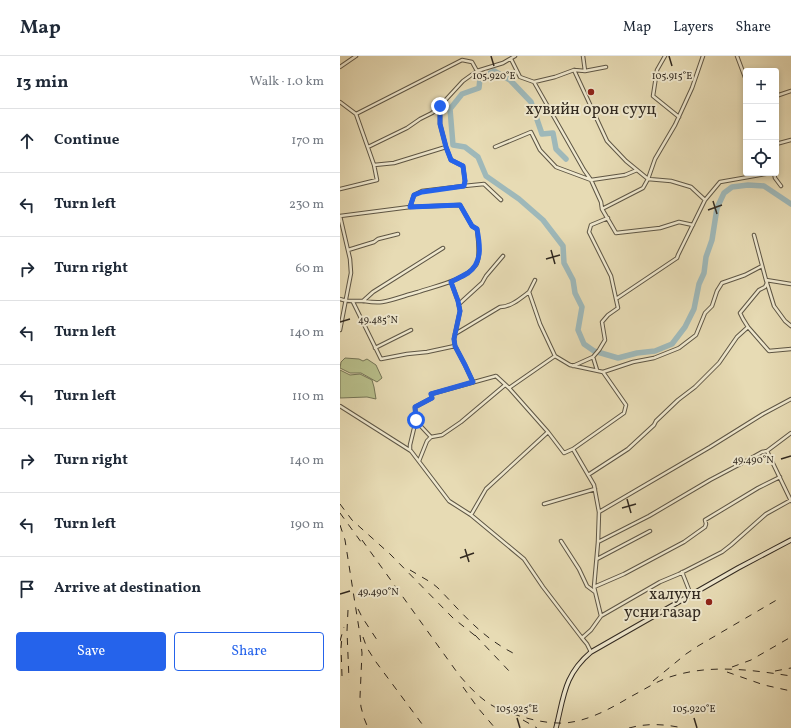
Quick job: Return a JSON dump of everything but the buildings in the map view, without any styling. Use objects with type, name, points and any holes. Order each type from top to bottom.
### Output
[{"type":"street","points":[[340,67],[356,56]]},
{"type":"street","points":[[368,147],[407,128],[432,113],[463,81],[477,71],[503,63],[515,56]]},
{"type":"street","points":[[583,56],[585,71]]},
{"type":"street","points":[[665,56],[657,70],[653,96],[679,117]]},
{"type":"street","points":[[602,209],[643,188],[655,159],[679,117],[692,88],[703,56]]},
{"type":"street","points":[[737,56],[743,72]]},
{"type":"street","points":[[511,59],[520,77],[534,82],[555,77],[574,70],[585,71],[606,67]]},
{"type":"street","points":[[356,114],[462,60],[472,62],[477,71]]},
{"type":"street","points":[[574,70],[607,141],[626,161],[648,179],[671,182],[690,187],[705,200]]},
{"type":"street","points":[[534,82],[591,180],[601,202],[602,209],[616,232],[660,228],[679,222],[692,225]]},
{"type":"street","points":[[779,95],[791,91]]},
{"type":"street","points":[[340,102],[356,114],[374,165],[377,180],[340,189]]},
{"type":"street","points":[[440,106],[440,124],[446,147],[451,160],[463,166],[465,181],[464,186]]},
{"type":"street","points":[[495,147],[531,132],[540,150],[556,167],[591,180],[625,175],[637,170]]},
{"type":"street","points":[[779,143],[791,140]]},
{"type":"street","points":[[374,165],[394,163],[446,147]]},
{"type":"street","points":[[616,299],[677,258],[705,200],[720,182],[755,176]]},
{"type":"street","points":[[774,176],[781,186]]},
{"type":"street","points":[[410,207],[414,195],[422,192],[484,184],[501,200]]},
{"type":"street","points":[[340,299],[345,301],[353,302],[381,302],[451,282],[468,273],[476,265],[479,259],[477,229],[472,226],[460,205],[410,207],[340,216],[350,259],[351,273],[345,301],[340,330]]},
{"type":"street","points":[[573,366],[593,357],[599,350],[605,340],[602,322],[608,315],[618,308],[611,276],[589,232],[591,225],[608,218]]},
{"type":"street","points":[[348,250],[374,242],[378,239],[398,234]]},
{"type":"street","points":[[754,235],[774,306],[785,321],[791,326]]},
{"type":"street","points":[[363,301],[373,292],[443,248]]},
{"type":"street","points":[[459,304],[482,283],[502,256]]},
{"type":"street","points":[[529,292],[540,324],[555,356],[573,366],[603,372],[633,362],[654,358],[679,348],[696,335],[705,314],[712,306],[717,291],[722,284],[745,275],[762,266]]},
{"type":"street","points":[[455,334],[500,307],[516,302],[529,292],[535,280]]},
{"type":"street","points":[[451,282],[460,311],[454,339],[455,346],[473,382]]},
{"type":"street","points":[[766,282],[791,284]]},
{"type":"street","points":[[766,282],[765,287],[759,290],[740,314],[748,327],[770,351],[791,349]]},
{"type":"street","points":[[353,302],[381,358],[426,352],[455,346]]},
{"type":"street","points":[[588,475],[628,449],[654,426],[656,421],[678,400],[695,387],[719,363],[737,337],[748,327]]},
{"type":"street","points":[[375,348],[411,330]]},
{"type":"street","points":[[509,388],[555,356]]},
{"type":"street","points":[[593,357],[597,371]]},
{"type":"street","points":[[410,451],[416,420],[415,407],[432,398],[431,394],[496,376],[509,388],[548,432],[564,453],[624,413],[626,406],[603,372]]},
{"type":"street","points":[[419,462],[427,441],[431,437],[442,435],[461,422],[505,385]]},
{"type":"street","points":[[599,512],[791,399]]},
{"type":"street","points":[[340,406],[410,451],[449,500],[471,515],[524,559],[587,644],[591,652]]},
{"type":"street","points":[[416,420],[431,437]]},
{"type":"street","points":[[471,515],[486,489],[548,432]]},
{"type":"street","points":[[598,542],[649,516],[710,480],[762,452],[767,452],[791,433]]},
{"type":"street","points":[[572,449],[594,485],[599,512],[594,587],[600,616]]},
{"type":"street","points":[[582,638],[591,630],[600,616],[660,582],[722,552],[766,514],[791,500],[767,452]]},
{"type":"street","points":[[594,587],[624,574],[684,542],[705,527],[705,520],[758,488],[780,477]]},
{"type":"street","points":[[544,504],[595,489]]},
{"type":"street","points":[[597,559],[650,531]]},
{"type":"street","points":[[556,728],[569,679],[576,667],[591,652],[738,568],[791,540]]},
{"type":"street","points":[[561,541],[579,569],[587,586],[596,593]]},
{"type":"street","points":[[682,572],[691,595]]},
{"type":"green space","points":[[345,358],[359,359],[363,361],[367,359],[376,365],[382,378],[377,382],[361,373],[350,373],[340,368],[341,362]]},
{"type":"green space","points":[[340,370],[350,375],[360,374],[372,380],[376,399],[367,397],[340,398]]},
{"type":"waterway","points":[[566,159],[556,149],[553,133],[542,134],[531,102],[510,80],[494,71],[480,78],[479,88],[462,94],[450,109],[453,145],[465,147],[478,157],[486,176],[519,199],[543,220],[563,246],[564,263],[573,280],[575,293],[582,307],[578,330],[584,344],[594,351],[618,358],[637,353],[655,351],[672,344],[685,327],[694,309],[699,284],[704,273],[706,257],[712,240],[717,208],[724,193],[732,187],[748,185],[764,186],[791,204]]},
{"type":"railway","points":[[340,504],[352,520],[390,554],[453,618],[478,638]]},
{"type":"railway","points":[[340,513],[364,546]]},
{"type":"railway","points":[[340,525],[345,540],[360,635],[362,653],[360,697],[361,707],[368,728]]},
{"type":"railway","points":[[362,540],[459,675],[479,696],[503,711]]},
{"type":"railway","points":[[410,570],[438,588],[475,626],[495,642],[519,656]]},
{"type":"railway","points":[[653,681],[698,646],[780,598]]},
{"type":"railway","points":[[358,609],[379,643]]},
{"type":"railway","points":[[348,610],[347,631],[349,680]]},
{"type":"railway","points":[[340,641],[344,627]]},
{"type":"railway","points":[[475,635],[510,672]]},
{"type":"railway","points":[[342,636],[342,676]]},
{"type":"railway","points":[[363,637],[367,648],[376,662],[425,728]]},
{"type":"railway","points":[[732,667],[751,660],[791,637]]},
{"type":"railway","points":[[775,671],[791,668]]},
{"type":"railway","points":[[500,709],[516,715],[548,722],[574,722],[599,714],[662,680],[688,672],[732,669],[791,676]]},
{"type":"railway","points":[[727,672],[764,685],[791,691]]},
{"type":"railway","points":[[463,687],[495,728]]},
{"type":"railway","points":[[523,720],[537,728]]},
{"type":"railway","points":[[629,728],[642,725],[683,728]]},
{"type":"place","name":"хувийн орон сууц","points":[[591,92]]},
{"type":"place","name":"халуун усни газар","points":[[709,602]]},
{"type":"route","points":[[416,420],[415,407],[432,398],[431,394],[473,382],[455,346],[454,339],[460,311],[451,282],[468,273],[476,265],[479,259],[477,229],[472,226],[460,205],[410,207],[414,195],[422,192],[464,186],[465,181],[463,166],[451,160],[446,147],[440,124],[440,106]]}]
